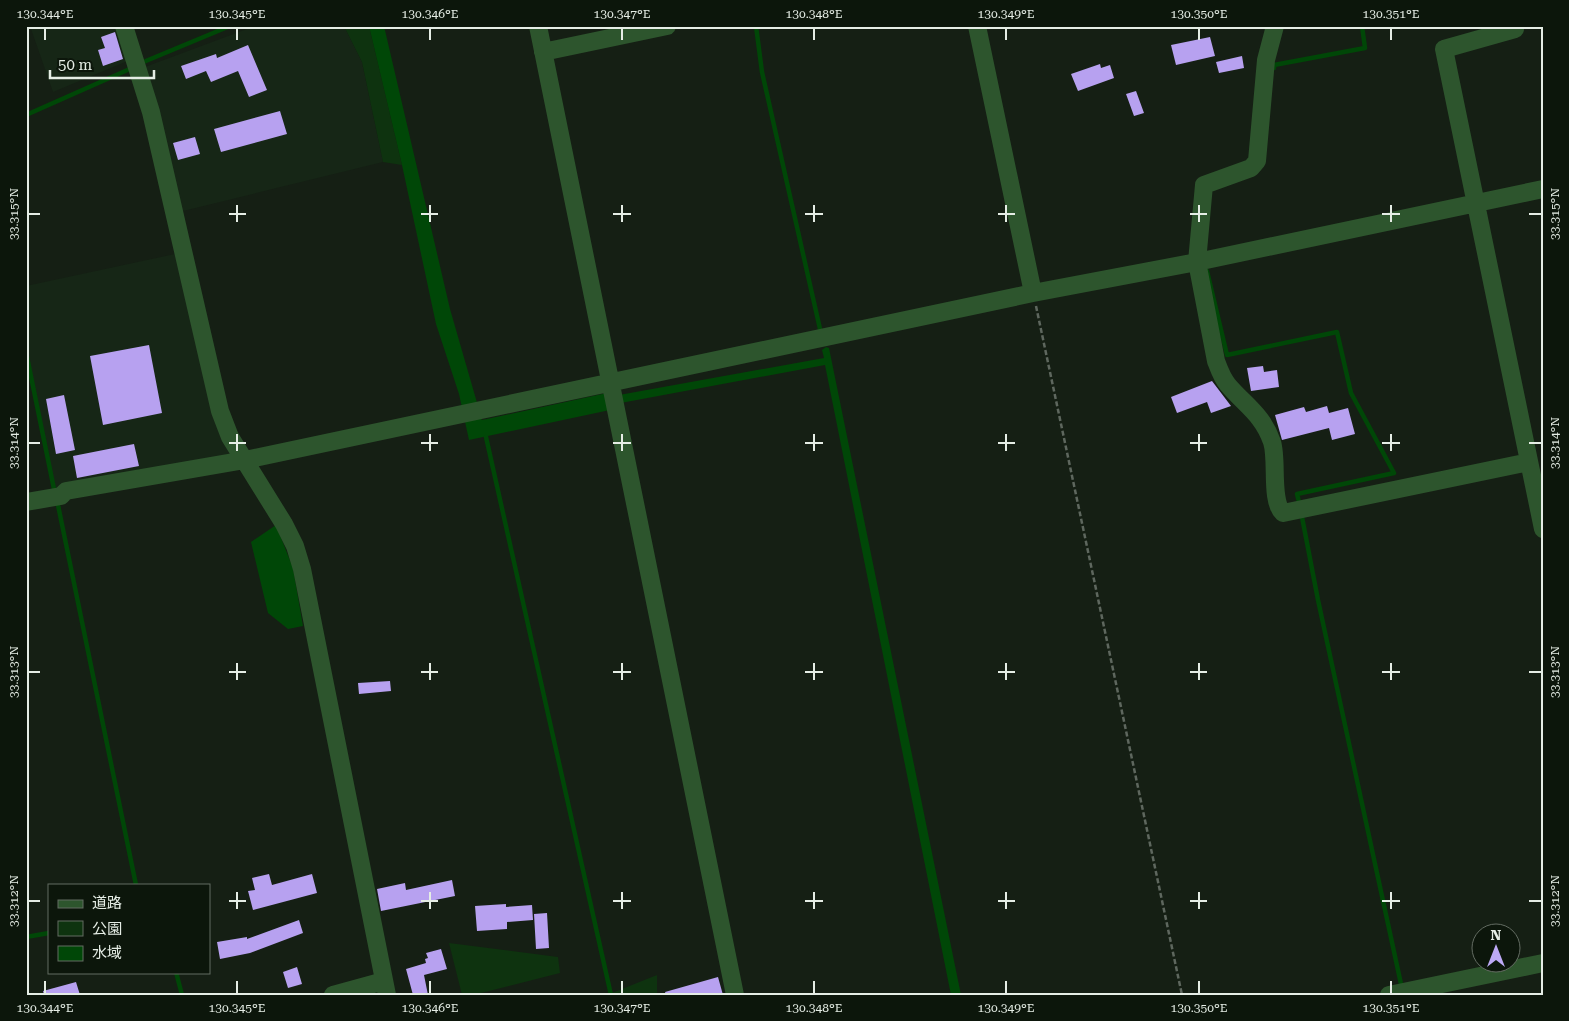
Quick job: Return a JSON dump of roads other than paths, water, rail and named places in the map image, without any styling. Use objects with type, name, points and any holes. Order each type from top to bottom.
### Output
[{"type":"street","points":[[124,26],[151,112],[220,411],[230,437],[284,524],[295,546],[302,569],[386,988],[333,995]]},
{"type":"street","points":[[538,26],[612,382],[735,995]]},
{"type":"street","points":[[543,52],[667,26]]},
{"type":"street","points":[[977,26],[1033,293]]},
{"type":"street","points":[[1275,26],[1266,60],[1257,161],[1251,168],[1204,185],[1197,262],[1216,360],[1221,372],[1228,384],[1250,406],[1267,428],[1273,444],[1274,485],[1280,509],[1283,513],[1529,462]]},
{"type":"street","points":[[1514,26],[1515,29],[1444,49],[1543,530]]},
{"type":"street","points":[[26,502],[61,496],[66,491],[245,460],[1033,293],[1197,262],[1543,189]]},
{"type":"street","points":[[1389,995],[1543,963]]},
{"type":"water","points":[[369,26],[384,26],[450,309],[482,420],[607,393],[608,397],[824,358],[822,350],[826,347],[829,348],[961,995],[951,995],[825,365],[610,405],[610,410],[469,440],[459,394],[436,324],[402,165]]},
{"type":"water","points":[[276,525],[293,568],[303,626],[288,629],[268,613],[251,542]]},
{"type":"waterway","points":[[141,63],[230,26]]},
{"type":"waterway","points":[[756,26],[762,72],[820,329]]},
{"type":"waterway","points":[[1274,68],[1274,65],[1365,48],[1362,26]]},
{"type":"waterway","points":[[26,115],[132,68]]},
{"type":"waterway","points":[[1207,271],[1227,355],[1337,332],[1351,393],[1394,473],[1297,494],[1299,502]]},
{"type":"waterway","points":[[26,352],[54,489]]},
{"type":"waterway","points":[[486,437],[611,995]]},
{"type":"waterway","points":[[58,505],[136,884]]},
{"type":"waterway","points":[[1302,517],[1318,600],[1401,984]]},
{"type":"waterway","points":[[26,937],[48,933]]},
{"type":"waterway","points":[[177,974],[182,995]]}]
